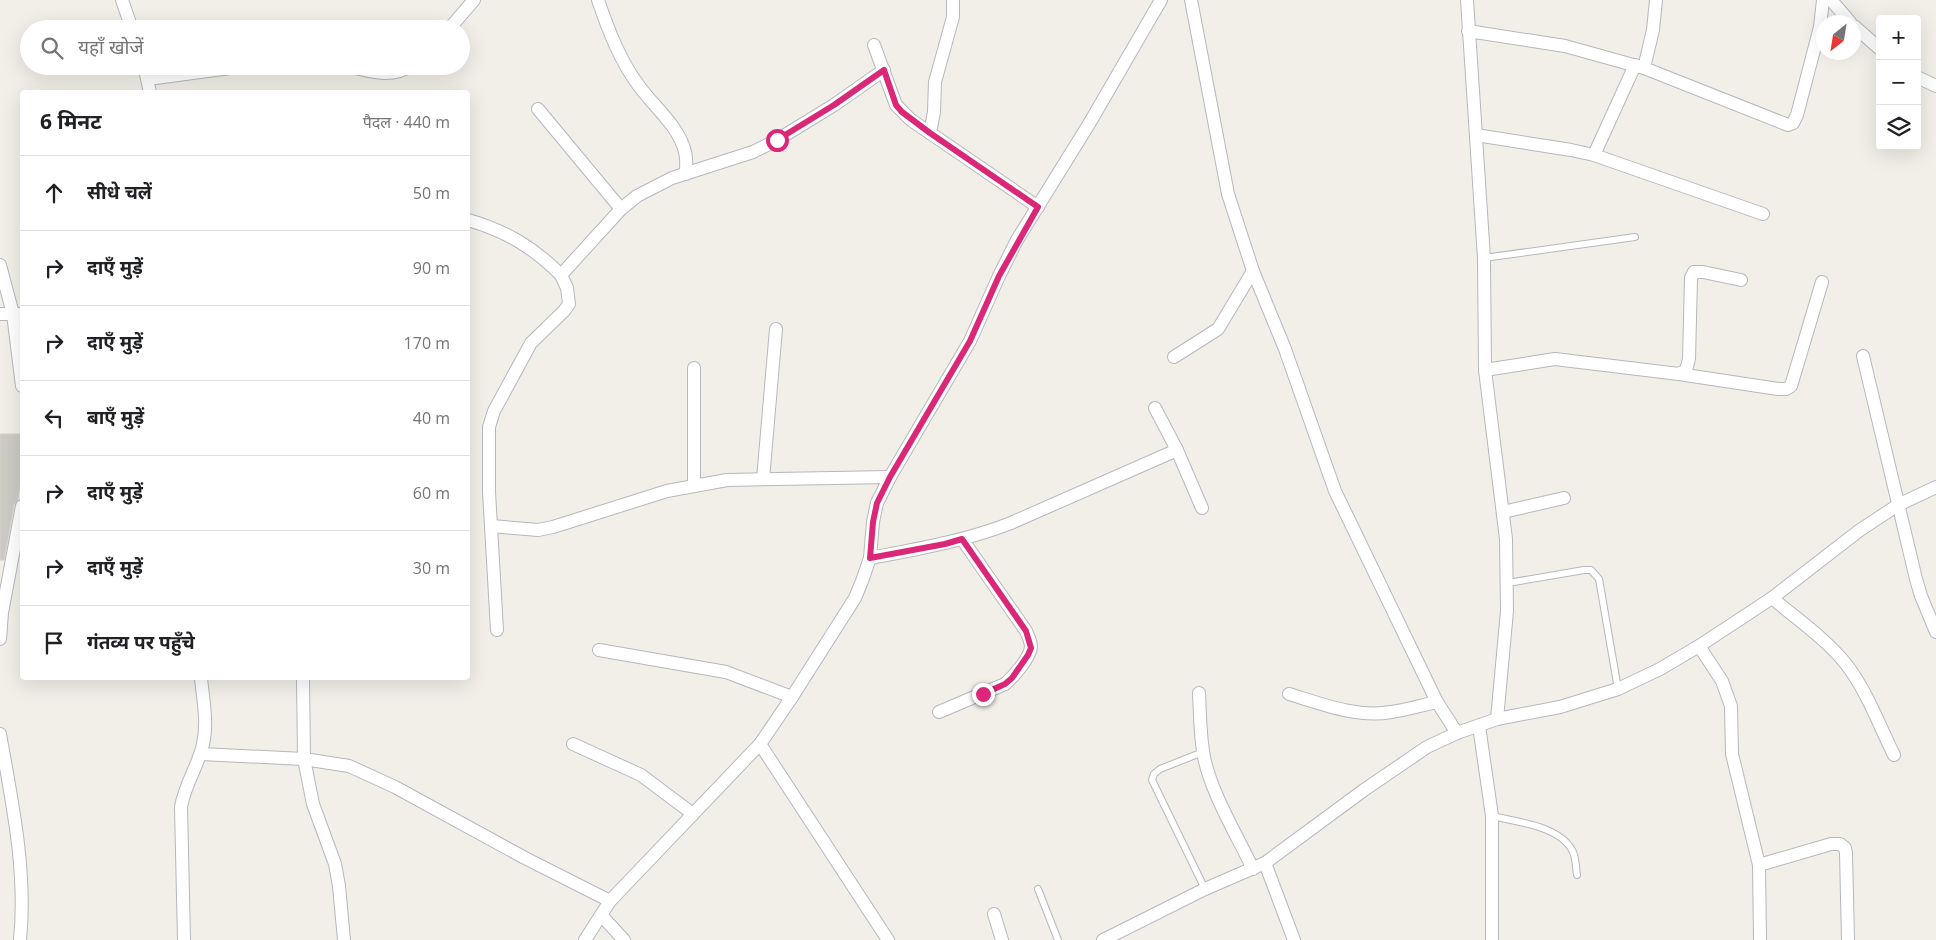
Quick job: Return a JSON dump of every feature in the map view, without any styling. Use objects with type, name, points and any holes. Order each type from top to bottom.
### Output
[{"type":"street","points":[[122,0],[129,20]]},
{"type":"street","points":[[457,20],[474,0]]},
{"type":"street","points":[[598,0],[606,24],[635,80],[676,132],[682,143],[686,154],[686,174]]},
{"type":"street","points":[[930,133],[934,112],[935,82],[953,17],[953,0]]},
{"type":"street","points":[[585,940],[610,901],[722,786],[760,744],[855,598],[870,558],[872,529],[877,503],[890,477],[970,341],[999,276],[1038,207],[1161,0]]},
{"type":"street","points":[[1191,0],[1228,194],[1253,271],[1285,349],[1335,491],[1437,702],[1457,734]]},
{"type":"street","points":[[1467,0],[1484,258],[1485,370],[1503,512],[1508,583],[1497,719]]},
{"type":"street","points":[[1594,156],[1639,67],[1653,30],[1656,0]]},
{"type":"street","points":[[1468,31],[1565,46],[1639,67],[1788,125],[1793,123],[1797,115],[1820,27],[1823,0]]},
{"type":"street","points":[[1831,0],[1844,15]]},
{"type":"street","points":[[1861,32],[1876,46]]},
{"type":"street","points":[[874,45],[896,105],[911,120],[1038,207]]},
{"type":"street","points":[[561,276],[621,209],[637,196],[686,174],[753,152],[777,140],[834,105],[884,70]]},
{"type":"street","points":[[147,75],[150,90]]},
{"type":"street","points":[[148,79],[178,75]]},
{"type":"street","points":[[1921,78],[1936,86]]},
{"type":"street","points":[[538,109],[621,209]]},
{"type":"street","points":[[1476,135],[1571,150],[1594,156],[1763,214]]},
{"type":"street","points":[[470,221],[499,231],[534,250],[561,276],[567,288],[569,304],[531,343],[494,411],[490,427],[489,492],[497,630]]},
{"type":"street","points":[[0,265],[12,314],[20,372]]},
{"type":"street","points":[[1174,357],[1218,329],[1253,271]]},
{"type":"street","points":[[1679,374],[1686,370],[1689,359],[1691,278],[1694,272],[1703,272],[1741,280]]},
{"type":"street","points":[[1485,370],[1554,359],[1786,389],[1791,386],[1794,378],[1822,282]]},
{"type":"street","points":[[763,479],[776,329]]},
{"type":"street","points":[[1863,356],[1921,596],[1936,632]]},
{"type":"street","points":[[694,368],[694,486]]},
{"type":"street","points":[[1155,408],[1177,450],[1202,508]]},
{"type":"street","points":[[870,558],[945,544],[1012,523],[1177,450]]},
{"type":"street","points":[[491,526],[538,530],[667,491],[727,480],[822,480],[890,477]]},
{"type":"street","points":[[1103,940],[1205,889],[1265,863],[1364,790],[1427,747],[1497,719],[1560,707],[1618,689],[1660,669],[1772,598],[1860,530],[1898,505],[1936,487]]},
{"type":"street","points":[[1503,512],[1564,498]]},
{"type":"street","points":[[0,639],[2,613],[20,517]]},
{"type":"street","points":[[939,712],[1005,684],[1012,678],[1031,648],[1026,631],[962,539]]},
{"type":"street","points":[[1772,598],[1834,650],[1846,664],[1856,679],[1894,755]]},
{"type":"street","points":[[1699,646],[1722,681],[1732,706],[1732,754],[1759,865],[1760,940]]},
{"type":"street","points":[[599,650],[726,672],[792,697]]},
{"type":"street","points":[[184,940],[181,807],[183,792],[201,754],[205,730],[201,680]]},
{"type":"street","points":[[303,680],[304,759],[313,804],[335,864],[344,940]]},
{"type":"street","points":[[1199,693],[1203,752],[1215,790],[1253,869]]},
{"type":"street","points":[[1289,694],[1333,708],[1372,713],[1390,712],[1437,702]]},
{"type":"street","points":[[1479,726],[1492,816],[1492,940]]},
{"type":"street","points":[[0,734],[17,829],[22,916],[20,940]]},
{"type":"street","points":[[572,744],[642,775],[693,814]]},
{"type":"street","points":[[760,744],[888,940]]},
{"type":"street","points":[[201,754],[304,759],[349,766],[370,774],[533,862],[610,901]]},
{"type":"street","points":[[1759,865],[1831,844],[1840,844],[1845,848],[1848,940]]},
{"type":"street","points":[[1265,863],[1294,940]]},
{"type":"street","points":[[994,914],[1002,940]]},
{"type":"street","points":[[601,915],[624,940]]},
{"type":"lane","points":[[1484,258],[1635,237]]},
{"type":"lane","points":[[1508,583],[1584,570],[1595,573],[1599,579],[1618,689]]},
{"type":"lane","points":[[1203,752],[1160,769],[1154,774],[1152,780],[1205,889]]},
{"type":"lane","points":[[1492,816],[1548,830],[1560,836],[1568,843],[1574,854],[1577,875]]},
{"type":"lane","points":[[1038,889],[1058,940]]},
{"type":"building","points":[[0,434],[20,434],[20,486],[18,499],[14,505],[4,560],[0,560]]},
{"type":"route","points":[[777,140],[834,105],[884,70],[896,105],[902,112],[968,160],[1038,207],[999,276],[970,341],[890,477],[877,503],[870,542],[870,558],[962,539],[1026,631],[1030,640],[1031,648],[1028,655],[1012,678],[1005,684],[983,694]]}]
